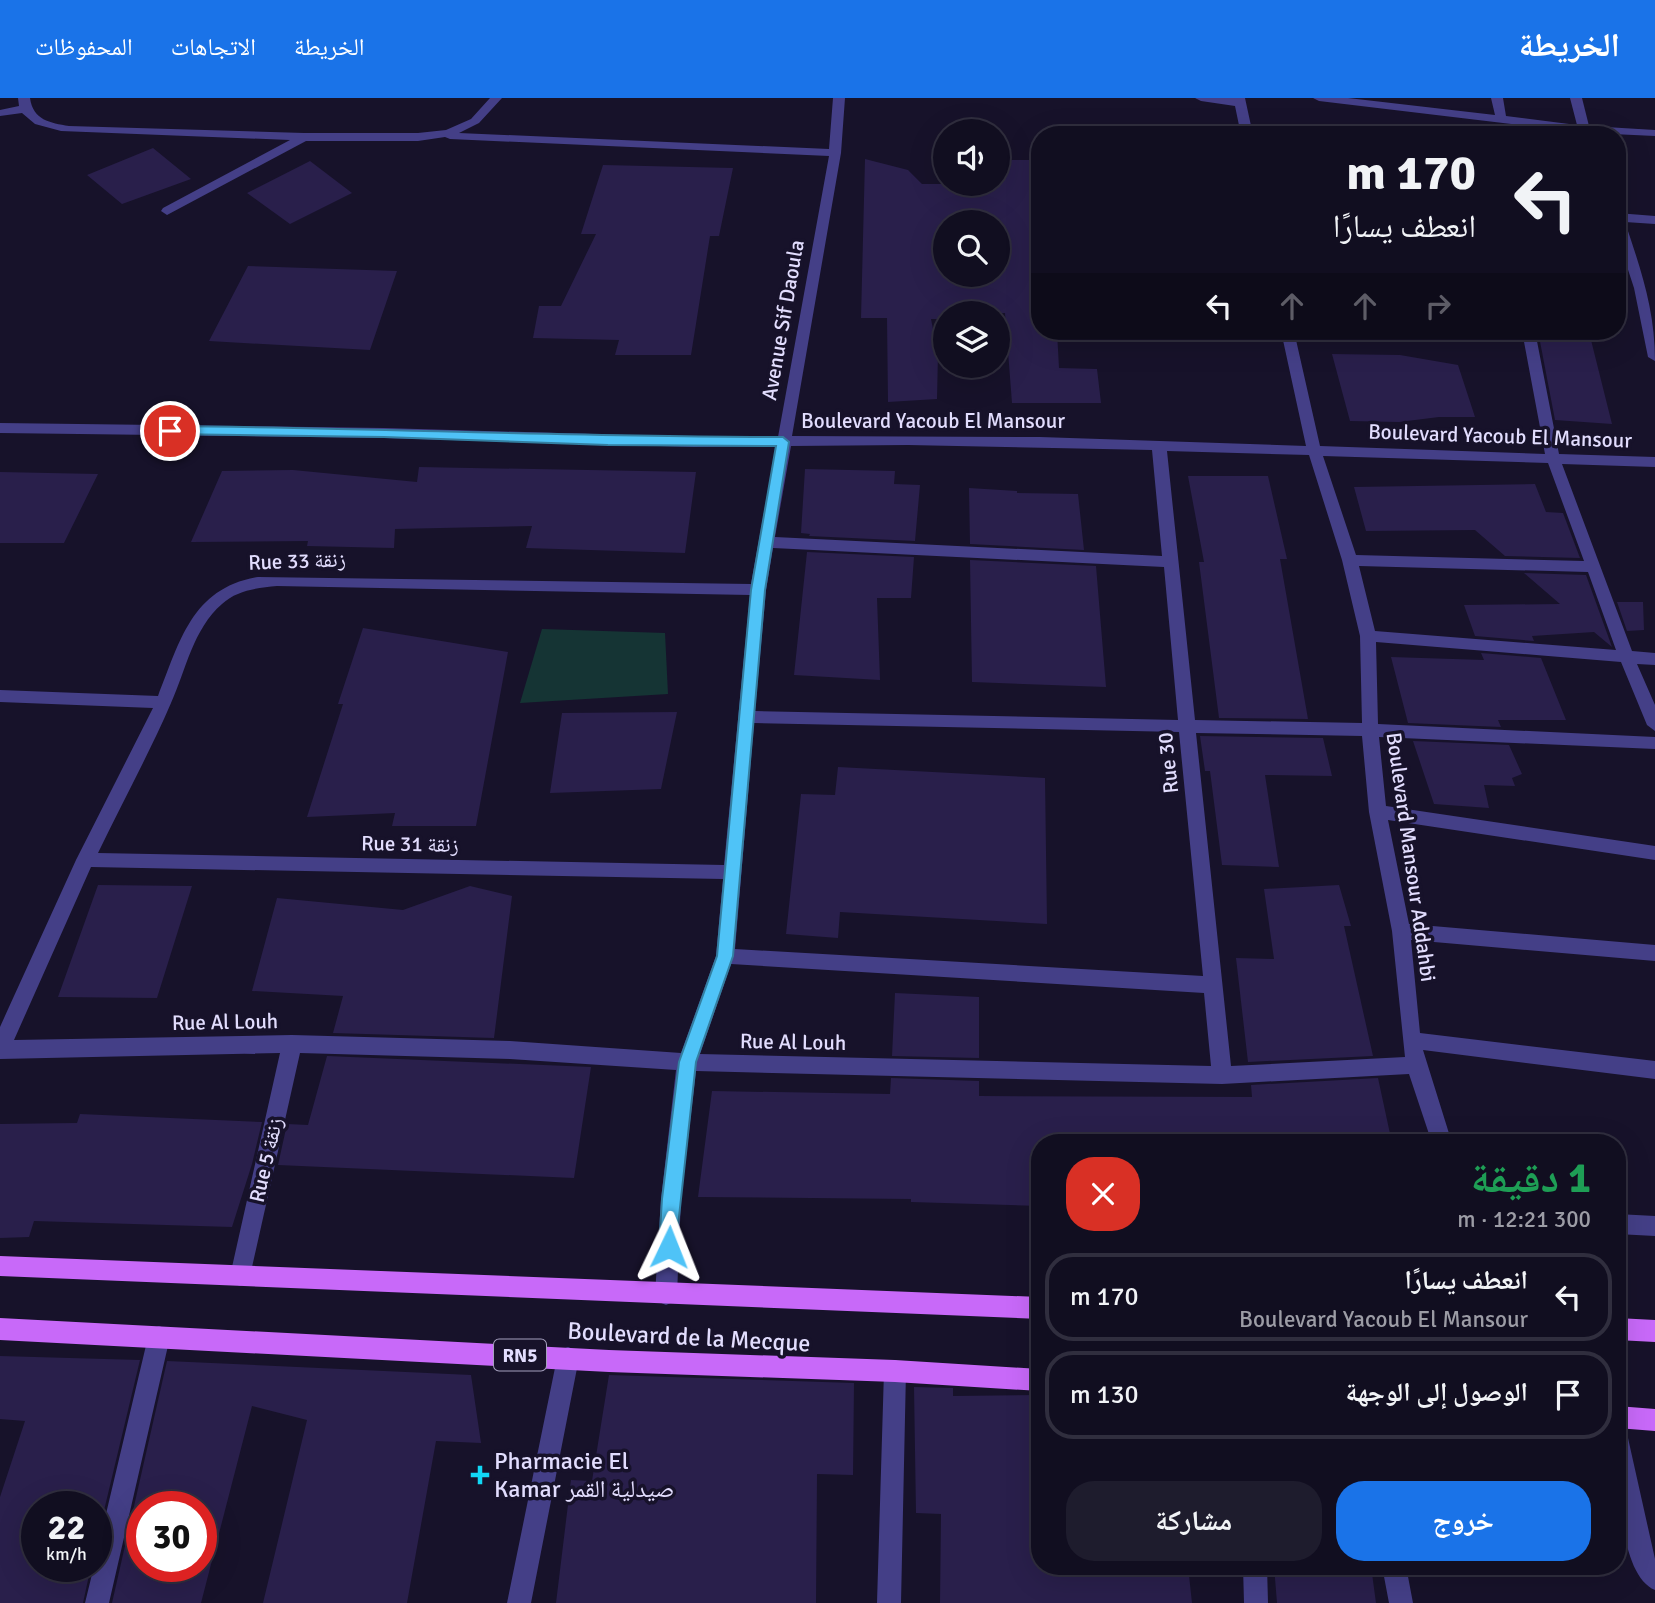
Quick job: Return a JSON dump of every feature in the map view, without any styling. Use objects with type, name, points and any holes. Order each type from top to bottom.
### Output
[{"type":"main road","name":"Boulevard de la Mecque","points":[[0,1266],[1031,1308]]},
{"type":"main road","name":"Boulevard de la Mecque","points":[[0,1329],[1031,1379]]},
{"type":"main road","points":[[1626,1329],[1655,1331]]},
{"type":"main road","points":[[1626,1417],[1655,1420]]},
{"type":"street","points":[[435,135],[475,121],[496,98]]},
{"type":"street","name":"Avenue Sif Daoula","points":[[666,1295],[671,1199],[687,1062],[725,956],[758,590],[835,153],[839,98]]},
{"type":"street","points":[[1201,98],[1240,100],[1245,126]]},
{"type":"street","points":[[1320,98],[1414,104],[1546,126]]},
{"type":"street","points":[[1494,126],[1497,98]]},
{"type":"street","points":[[1576,98],[1583,126]]},
{"type":"street","points":[[0,113],[25,104],[40,123],[69,129],[304,137],[435,135],[835,153]]},
{"type":"street","points":[[1626,132],[1655,132]]},
{"type":"street","points":[[167,211],[304,137]]},
{"type":"street","points":[[1626,218],[1655,220]]},
{"type":"street","points":[[1626,245],[1640,288],[1655,356]]},
{"type":"street","points":[[1640,288],[1655,289]]},
{"type":"street","name":"Boulevard Mansour Addahbi","points":[[1291,340],[1314,450],[1350,560],[1368,636],[1370,730],[1378,813],[1401,931],[1411,1040],[1416,1065],[1439,1134]]},
{"type":"street","points":[[1531,340],[1553,458],[1592,567],[1655,725]]},
{"type":"street","name":"Boulevard Yacoub El Mansour","points":[[0,428],[384,433],[608,441],[908,440],[1314,450],[1655,463]]},
{"type":"street","name":"Rue 30","points":[[1159,446],[1222,1076]]},
{"type":"street","points":[[766,542],[1170,562]]},
{"type":"street","points":[[1350,560],[1592,567]]},
{"type":"street","name":"Rue 33 زنقة","points":[[0,1050],[85,860],[164,702],[199,620],[222,594],[239,586],[277,581],[758,590]]},
{"type":"street","points":[[1368,636],[1655,659]]},
{"type":"street","points":[[0,696],[164,702]]},
{"type":"street","points":[[748,717],[1370,730],[1655,743]]},
{"type":"street","points":[[1378,813],[1655,853]]},
{"type":"street","name":"Rue 31 زنقة","points":[[85,860],[733,872]]},
{"type":"street","points":[[1401,931],[1655,953]]},
{"type":"street","points":[[725,956],[1214,985]]},
{"type":"street","points":[[1411,1040],[1655,1070]]},
{"type":"street","name":"Rue Al Louh","points":[[0,1050],[292,1044],[510,1050],[687,1062],[1222,1076],[1416,1065]]},
{"type":"street","name":"Rue 5 زنقة","points":[[240,1276],[292,1044]]},
{"type":"street","points":[[1626,1224],[1655,1226]]},
{"type":"street","points":[[97,1603],[159,1337]]},
{"type":"street","points":[[519,1603],[568,1358]]},
{"type":"street","points":[[889,1603],[895,1371]]},
{"type":"street","points":[[1626,1480],[1644,1564],[1655,1578]]},
{"type":"street","points":[[1255,1575],[1256,1603]]},
{"type":"street","points":[[1396,1575],[1401,1603]]},
{"type":"green space","points":[[542,629],[665,633],[668,694],[520,703]]},
{"type":"building","points":[[153,148],[191,179],[122,204],[87,175]]},
{"type":"building","points":[[865,159],[908,170],[922,184],[933,184],[933,196],[1010,196],[1010,160],[1031,160],[1031,340],[1057,340],[1059,368],[1097,369],[1101,403],[1012,403],[1010,301],[933,301],[933,378],[937,378],[937,399],[888,402],[887,318],[861,318]]},
{"type":"building","points":[[310,161],[352,193],[290,224],[247,193]]},
{"type":"building","points":[[603,165],[733,168],[719,236],[710,236],[691,355],[615,355],[619,340],[533,338],[539,306],[561,306],[596,234],[581,234]]},
{"type":"building","points":[[248,266],[397,271],[370,350],[209,341]]},
{"type":"building","points":[[1540,340],[1591,340],[1612,424],[1555,420]]},
{"type":"building","points":[[1332,354],[1400,355],[1458,365],[1475,417],[1439,417],[1399,422],[1350,421]]},
{"type":"building","points":[[419,467],[696,472],[685,553],[526,548],[532,526],[395,529],[394,548],[307,546],[308,541],[191,542],[222,471],[293,470],[417,482]]},
{"type":"building","points":[[805,469],[895,471],[894,484],[920,485],[915,541],[809,536],[810,534],[801,533]]},
{"type":"building","points":[[0,472],[98,474],[64,543],[0,543]]},
{"type":"building","points":[[1188,476],[1268,476],[1287,559],[1280,559],[1308,719],[1219,718],[1199,562],[1204,562]]},
{"type":"building","points":[[1535,484],[1546,512],[1563,513],[1580,558],[1505,556],[1475,530],[1366,531],[1354,487]]},
{"type":"building","points":[[969,488],[1017,493],[1078,494],[1084,550],[970,544]]},
{"type":"building","points":[[807,552],[914,557],[911,598],[877,598],[880,680],[794,675]]},
{"type":"building","points":[[970,560],[1096,566],[1106,687],[972,682]]},
{"type":"building","points":[[1524,573],[1586,575],[1612,647],[1594,632],[1532,636],[1534,641],[1475,636],[1464,605],[1560,604]]},
{"type":"building","points":[[1617,602],[1643,602],[1644,630],[1627,631]]},
{"type":"building","points":[[363,628],[508,652],[476,826],[392,826],[395,813],[307,817],[343,704],[338,704]]},
{"type":"building","points":[[1481,653],[1541,658],[1566,720],[1498,720],[1501,727],[1408,723],[1391,657],[1484,660]]},
{"type":"building","points":[[677,712],[661,789],[550,793],[562,713]]},
{"type":"building","points":[[1200,736],[1323,738],[1332,776],[1265,775],[1279,867],[1222,865],[1210,771],[1205,771]]},
{"type":"building","points":[[1413,741],[1509,745],[1522,774],[1512,778],[1515,786],[1484,785],[1489,808],[1434,804]]},
{"type":"building","points":[[838,767],[1045,778],[1047,924],[840,912],[838,938],[786,934],[801,794],[835,795]]},
{"type":"building","points":[[98,885],[192,886],[157,998],[58,997]]},
{"type":"building","points":[[1339,885],[1351,926],[1344,926],[1373,1056],[1248,1062],[1236,958],[1274,959],[1264,889]]},
{"type":"building","points":[[470,886],[512,896],[494,1038],[333,1033],[343,996],[252,991],[277,898],[403,910]]},
{"type":"building","points":[[895,993],[979,997],[979,1058],[892,1056]]},
{"type":"building","points":[[327,1056],[591,1067],[574,1178],[278,1165],[287,1124],[308,1125]]},
{"type":"building","points":[[891,1078],[979,1081],[979,1096],[1252,1097],[1251,1085],[1378,1078],[1390,1134],[1031,1134],[1031,1206],[911,1202],[911,1199],[698,1197],[712,1091],[890,1094]]},
{"type":"building","points":[[80,1114],[262,1122],[232,1227],[34,1221],[29,1237],[0,1238],[0,1124],[77,1123]]},
{"type":"building","points":[[0,1356],[140,1360],[109,1491],[21,1491],[21,1582],[88,1582],[83,1603],[0,1603],[0,1497],[25,1421],[0,1419]]},
{"type":"building","points":[[167,1361],[471,1375],[481,1443],[436,1441],[407,1603],[263,1603],[307,1420],[252,1406],[217,1541],[217,1491],[137,1491]]},
{"type":"building","points":[[609,1375],[854,1383],[853,1475],[817,1474],[816,1603],[556,1603],[571,1480],[592,1481]]},
{"type":"building","points":[[914,1387],[953,1388],[953,1396],[1031,1395],[1031,1575],[1189,1575],[1192,1603],[940,1603],[941,1514],[916,1513]]},
{"type":"building","points":[[126,1541],[126,1582],[206,1582],[201,1603],[112,1603]]},
{"type":"building","points":[[1275,1575],[1372,1575],[1376,1603],[1277,1603]]},
{"type":"place","name":"Pharmacie El Kamar صيدلية القمر","points":[[480,1475]]},
{"type":"route","points":[[170,431],[384,433],[608,441],[783,442],[758,590],[725,956],[687,1062],[671,1199],[669,1247]]}]
